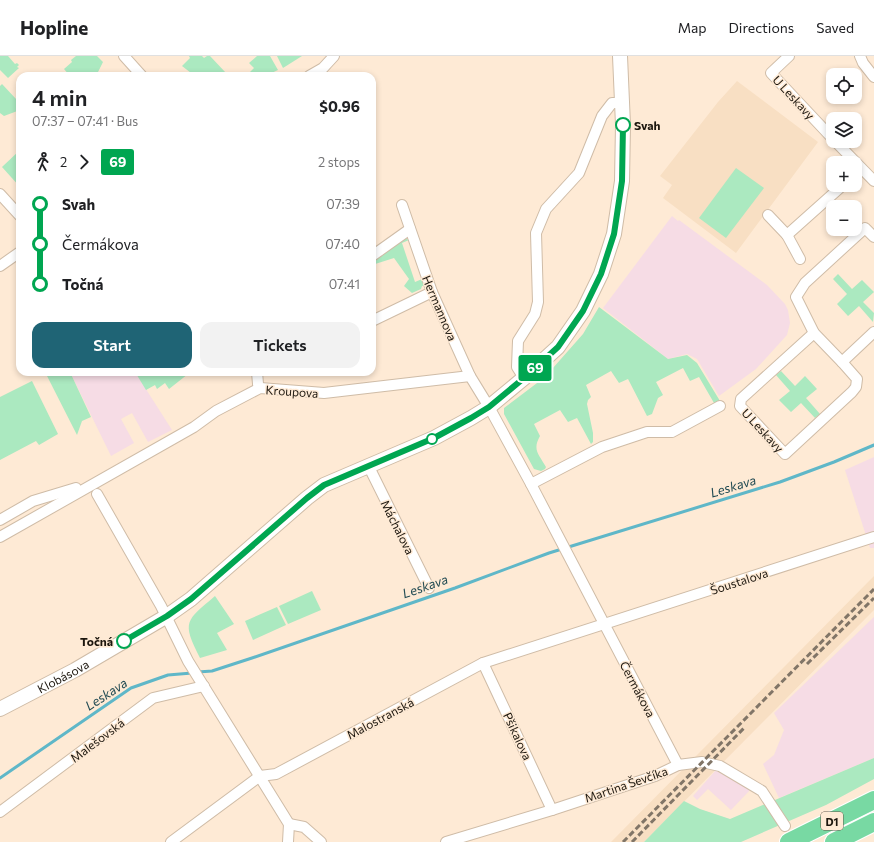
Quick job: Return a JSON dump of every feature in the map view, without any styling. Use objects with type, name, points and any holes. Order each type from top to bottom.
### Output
[{"type":"highway","name":"D1","points":[[787,834],[874,800]]},
{"type":"highway","name":"D1","points":[[834,842],[874,822]]},
{"type":"street","points":[[124,56],[138,72]]},
{"type":"street","points":[[316,72],[323,68],[334,56]]},
{"type":"street","name":"Klobásova","points":[[0,709],[75,670],[167,616],[191,599],[324,485],[434,438],[471,418],[489,407],[558,347],[583,311],[601,274],[614,234],[622,181],[622,103],[620,56]]},
{"type":"street","name":"U Leskavy","points":[[790,56],[771,73],[826,131]]},
{"type":"street","points":[[860,56],[863,63],[874,77]]},
{"type":"street","points":[[524,378],[517,366],[518,341],[536,314],[538,302],[536,233],[546,209],[579,173],[602,116],[612,103],[622,103]]},
{"type":"street","points":[[840,148],[846,156]]},
{"type":"street","points":[[862,174],[874,181]]},
{"type":"street","points":[[788,235],[835,192]]},
{"type":"street","points":[[0,194],[16,212]]},
{"type":"street","name":"Hermannova","points":[[402,205],[432,292],[470,376],[489,407]]},
{"type":"street","points":[[768,215],[788,235],[800,259]]},
{"type":"street","name":"U Leskavy","points":[[814,333],[741,399],[740,406],[785,454],[852,392],[856,386],[857,379],[814,333],[796,297],[805,283],[865,228],[874,237]]},
{"type":"street","points":[[376,253],[410,229]]},
{"type":"street","points":[[0,266],[16,255]]},
{"type":"street","points":[[376,319],[432,292]]},
{"type":"street","points":[[842,362],[874,332]]},
{"type":"street","points":[[257,376],[260,388]]},
{"type":"street","name":"Kroupova","points":[[0,537],[194,427],[216,411],[260,388],[324,393],[470,376]]},
{"type":"street","points":[[531,484],[602,447],[647,432],[672,432],[720,406]]},
{"type":"street","name":"Čermákova","points":[[489,407],[678,765]]},
{"type":"street","name":"Máchalova","points":[[368,465],[429,588]]},
{"type":"street","name":"Kroupova","points":[[0,520],[33,501],[92,484]]},
{"type":"street","points":[[96,494],[167,616],[170,626],[202,684],[289,824],[288,842]]},
{"type":"street","name":"Šoustalova","points":[[604,625],[874,537]]},
{"type":"street","name":"Malostranská","points":[[171,842],[260,776],[276,774],[483,663],[604,625]]},
{"type":"street","name":"Pšikalova","points":[[483,663],[552,810]]},
{"type":"street","name":"Malešovská","points":[[0,812],[153,698],[202,684]]},
{"type":"street","name":"Martina Ševčíka","points":[[446,842],[552,810],[655,776],[678,765],[702,762],[720,766],[762,791],[787,834]]},
{"type":"street","points":[[289,824],[304,827],[321,842]]},
{"type":"shaded area","points":[[737,81],[818,142],[736,253],[663,198],[672,185],[660,176],[718,102]]},
{"type":"shaded area","points":[[672,216],[767,285],[785,304],[788,310],[790,323],[787,335],[756,369],[719,396],[697,359],[687,354],[668,359],[603,308]]},
{"type":"shaded area","points":[[72,376],[138,376],[172,430],[148,442],[132,413],[121,419],[134,443],[111,456]]},
{"type":"shaded area","points":[[874,457],[874,548],[870,548],[845,470]]},
{"type":"shaded area","points":[[874,576],[874,610],[644,842],[611,842]]},
{"type":"shaded area","points":[[874,617],[874,758],[779,798],[763,764],[774,755],[784,730],[774,713]]},
{"type":"shaded area","points":[[716,770],[750,790],[731,810],[708,789],[697,800],[693,796]]},
{"type":"green space","points":[[0,56],[8,56],[15,64],[17,63],[19,65],[17,67],[19,68],[8,78],[0,70]]},
{"type":"green space","points":[[76,56],[97,56],[103,62],[98,72],[67,72],[64,69],[72,62],[71,60]]},
{"type":"green space","points":[[189,56],[202,56],[204,58],[210,56],[225,72],[190,72],[182,66],[190,58]]},
{"type":"green space","points":[[257,56],[270,56],[278,70],[274,72],[250,72],[254,68],[249,63]]},
{"type":"green space","points":[[277,56],[302,56],[283,68]]},
{"type":"green space","points":[[2,84],[16,99],[16,112],[4,116],[0,113],[0,86]]},
{"type":"green space","points":[[16,154],[16,183],[2,167]]},
{"type":"green space","points":[[736,168],[764,188],[726,238],[699,218]]},
{"type":"green space","points":[[404,238],[409,240],[402,243],[415,282],[422,279],[424,286],[412,293],[404,286],[409,279],[394,258],[376,264],[376,258]]},
{"type":"green space","points":[[838,274],[852,289],[862,280],[874,292],[863,302],[874,313],[873,322],[859,306],[848,316],[837,304],[847,294],[833,279]]},
{"type":"green space","points":[[599,307],[668,359],[687,355],[697,363],[720,401],[714,403],[699,377],[690,381],[683,368],[656,382],[663,395],[658,398],[652,414],[647,416],[628,379],[619,383],[611,371],[586,385],[591,397],[587,404],[593,433],[593,442],[591,444],[577,418],[568,422],[560,410],[534,424],[540,436],[537,445],[537,452],[546,467],[541,471],[534,469],[504,414],[504,408],[545,377],[583,334]]},
{"type":"green space","points":[[781,371],[795,386],[805,376],[817,389],[806,398],[820,414],[815,418],[801,403],[791,412],[779,400],[790,391],[776,375]]},
{"type":"green space","points":[[47,376],[72,376],[91,417],[82,421],[77,435]]},
{"type":"green space","points":[[137,376],[185,376],[169,389],[165,383],[157,389],[155,385],[146,390]]},
{"type":"green space","points":[[32,381],[58,434],[39,445],[36,441],[0,460],[0,397]]},
{"type":"green space","points":[[312,591],[321,610],[288,624],[279,606]]},
{"type":"green space","points":[[215,596],[234,624],[217,633],[227,650],[200,658],[190,636],[190,622],[192,617]]},
{"type":"green space","points":[[277,607],[286,625],[253,640],[245,621]]},
{"type":"green space","points":[[874,758],[874,779],[826,805],[741,842],[644,842],[684,801],[700,809],[730,819]]},
{"type":"waterway","name":"Leskava","points":[[198,672],[212,671],[252,658],[455,588],[549,553],[780,482],[874,445]]},
{"type":"waterway","name":"Leskava","points":[[0,778],[131,688],[168,675],[192,673]]},
{"type":"railway","points":[[623,842],[874,589]]},
{"type":"railway","points":[[807,664],[874,598]]},
{"type":"railway","points":[[632,842],[745,727]]},
{"type":"bus line","name":"69","points":[[124,641],[167,616],[191,599],[324,485],[434,438],[471,418],[489,407],[558,347],[583,311],[601,274],[614,234],[622,181],[623,125]]},
{"type":"place","name":"Svah","points":[[623,125]]},
{"type":"place","name":"Točná","points":[[124,641]]}]
